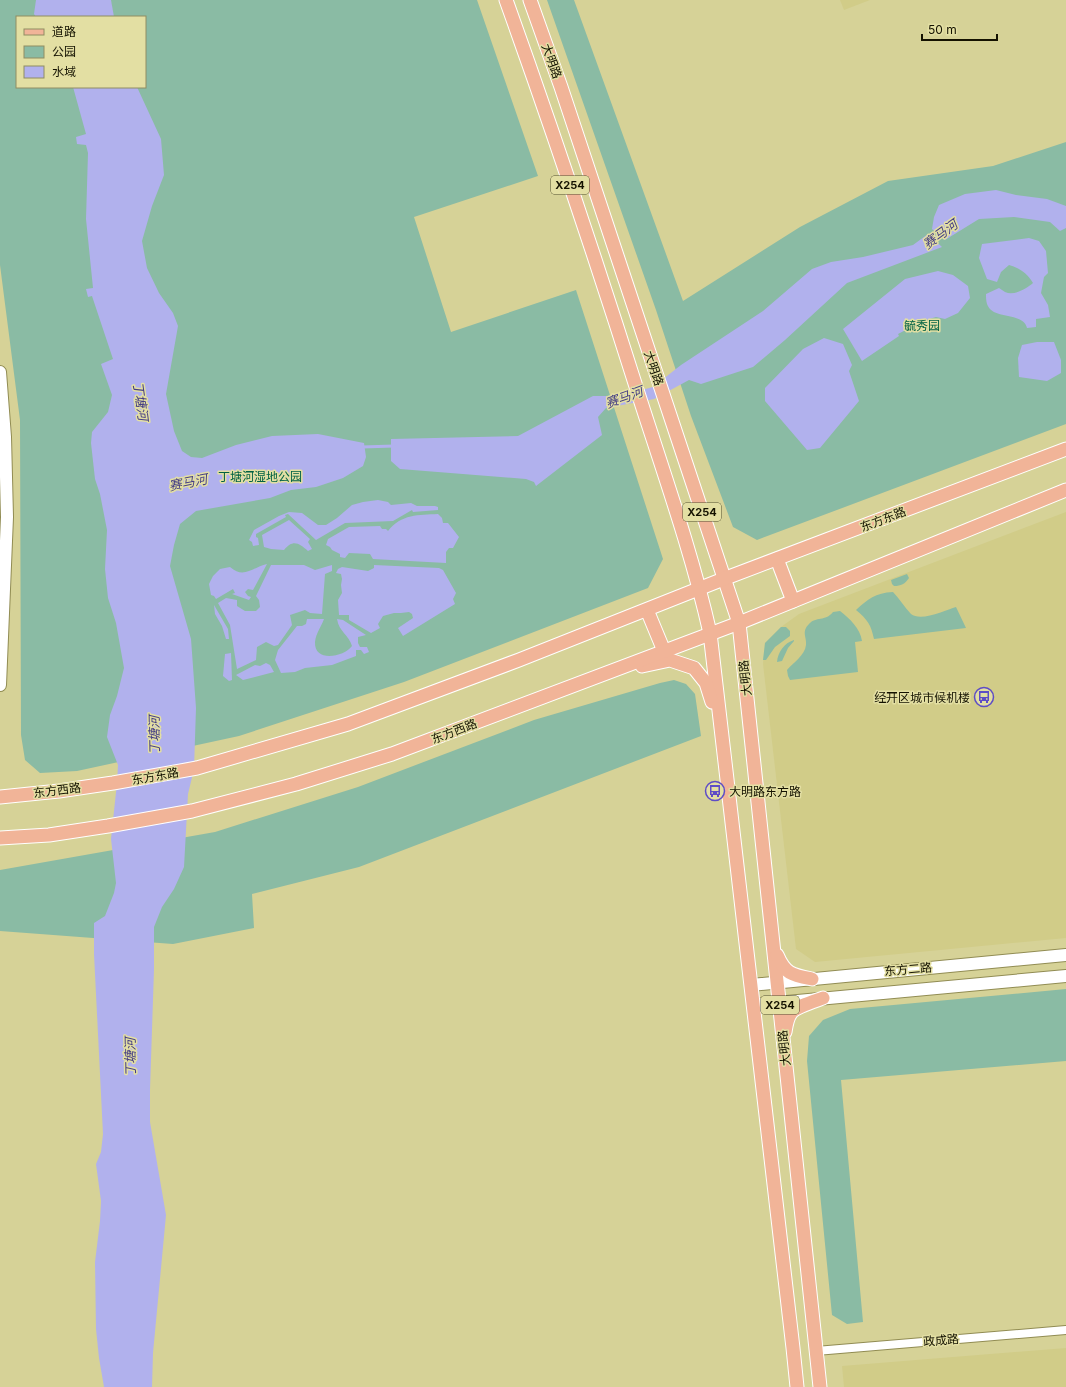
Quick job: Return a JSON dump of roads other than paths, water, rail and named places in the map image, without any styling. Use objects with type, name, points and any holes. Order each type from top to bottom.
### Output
[{"type":"main road","name":"大明路","points":[[506,0],[540,94],[644,410],[700,589],[710,633],[794,1348],[797,1387]]},
{"type":"main road","name":"大明路","points":[[530,0],[561,87],[739,623],[820,1387]]},
{"type":"main road","points":[[0,372],[8,517],[0,685]]},
{"type":"main road","name":"东方东路","points":[[700,589],[1066,449]]},
{"type":"main road","points":[[710,633],[739,623],[1065,494]]},
{"type":"main road","points":[[777,559],[793,601]]},
{"type":"main road","points":[[664,651],[647,610],[700,589]]},
{"type":"main road","name":"东方东路","points":[[113,783],[197,768],[348,724],[647,610]]},
{"type":"main road","name":"东方西路","points":[[0,838],[49,835],[192,811],[296,784],[392,754],[710,633]]},
{"type":"main road","points":[[602,675],[670,660],[694,668],[706,683],[721,727]]},
{"type":"main road","name":"东方西路","points":[[0,797],[113,783]]},
{"type":"main road","points":[[773,944],[781,964],[787,972],[795,976],[812,979]]},
{"type":"main road","name":"东方二路","points":[[751,985],[1066,955]]},
{"type":"main road","name":"东方二路","points":[[753,1004],[779,1003],[1066,976]]},
{"type":"main road","points":[[783,1039],[791,1012],[823,998]]},
{"type":"street","name":"政成路","points":[[816,1351],[1066,1330]]},
{"type":"water","points":[[36,0],[111,0],[114,16],[35,16],[34,14]]},
{"type":"water","name":"丁塘河","points":[[73,88],[137,88],[161,139],[164,175],[152,206],[142,241],[147,268],[159,293],[173,313],[178,326],[166,394],[174,431],[182,451],[191,457],[202,458],[236,445],[272,436],[318,434],[364,443],[366,457],[363,466],[343,478],[316,487],[291,490],[270,498],[196,511],[180,524],[174,545],[170,566],[191,639],[196,708],[194,769],[188,794],[184,867],[174,889],[162,907],[154,927],[150,1122],[166,1215],[153,1353],[152,1387],[104,1387],[96,1329],[95,1262],[101,1201],[96,1164],[101,1152],[103,1134],[94,954],[94,923],[105,916],[114,893],[116,883],[111,839],[118,765],[107,737],[110,715],[117,696],[124,668],[116,623],[108,598],[105,569],[107,530],[100,494],[95,479],[91,443],[92,432],[108,412],[112,395],[101,364],[113,359],[92,296],[88,297],[86,289],[93,288],[86,219],[88,153],[86,145],[77,144],[76,137],[86,134]]},
{"type":"water","points":[[996,190],[1016,195],[1047,199],[1066,206],[1066,228],[1060,231],[1050,222],[1014,217],[979,219],[945,240],[932,229],[934,217],[939,205],[965,194]]},
{"type":"water","points":[[928,234],[942,247],[847,283],[753,367],[701,384],[689,380],[654,399],[606,408],[598,417],[602,435],[536,486],[534,482],[526,479],[400,469],[391,461],[391,439],[518,436],[593,396],[618,396],[653,387],[681,365],[763,311],[812,269],[831,262],[863,257],[913,245]]},
{"type":"water","points":[[1029,238],[1039,241],[1046,251],[1048,273],[1044,277],[1041,293],[1048,305],[1050,317],[1036,319],[1036,327],[1027,328],[1020,319],[995,313],[990,309],[987,303],[986,294],[999,288],[1008,293],[1023,290],[1033,283],[1031,279],[1022,271],[1009,265],[1001,272],[997,282],[987,279],[979,258],[982,244]]},
{"type":"water","points":[[938,271],[953,275],[968,286],[970,298],[958,313],[945,319],[936,317],[923,321],[898,334],[899,336],[862,361],[843,329],[905,279]]},
{"type":"water","points":[[824,338],[843,344],[852,365],[849,371],[859,401],[820,448],[807,450],[765,401],[765,388],[803,349]]},
{"type":"water","points":[[1037,342],[1054,342],[1061,360],[1061,373],[1047,381],[1019,377],[1018,358],[1022,345]]},
{"type":"water","points":[[378,500],[388,502],[391,505],[411,503],[417,506],[435,506],[438,507],[438,510],[413,512],[412,510],[393,521],[345,523],[316,540],[288,514],[285,515],[286,517],[256,534],[259,545],[253,546],[252,542],[249,540],[254,530],[289,512],[302,513],[318,525],[326,525],[352,505]]},
{"type":"water","points":[[438,514],[442,518],[443,523],[448,523],[459,537],[453,548],[449,548],[446,552],[446,563],[373,559],[370,554],[349,553],[345,558],[340,557],[340,554],[326,545],[328,539],[349,527],[380,526],[382,529],[386,529],[388,531],[393,525],[405,518],[417,515]]},
{"type":"water","points":[[289,520],[310,539],[308,542],[312,549],[308,551],[296,543],[290,544],[284,550],[264,547],[262,535]]},
{"type":"water","points":[[267,564],[253,590],[248,589],[245,592],[251,597],[249,600],[232,594],[235,593],[233,589],[216,599],[211,595],[209,584],[213,576],[220,569],[230,567],[239,572],[248,572]]},
{"type":"water","points":[[271,565],[304,565],[315,570],[332,565],[332,571],[325,574],[322,614],[310,613],[305,610],[290,615],[292,625],[278,645],[274,646],[266,642],[257,647],[256,660],[237,669],[230,625],[218,603],[226,598],[237,600],[237,606],[245,611],[256,611],[260,607],[259,600],[256,596]]},
{"type":"water","points":[[374,565],[439,568],[443,570],[456,593],[453,599],[455,604],[403,636],[398,628],[413,618],[412,614],[409,612],[394,613],[383,616],[378,624],[380,628],[371,633],[349,620],[349,615],[339,615],[338,600],[342,593],[342,579],[341,574],[336,573],[338,569],[342,567],[368,571],[374,568]]},
{"type":"water","points":[[214,605],[228,629],[229,639],[226,639],[222,626],[215,614]]},
{"type":"water","points":[[307,619],[324,619],[317,633],[315,642],[316,649],[319,653],[330,656],[337,655],[348,650],[352,646],[351,642],[340,627],[337,619],[343,620],[366,635],[358,637],[358,643],[360,647],[367,647],[369,652],[364,654],[361,650],[356,650],[356,656],[332,665],[305,668],[295,672],[281,673],[275,660],[278,650],[297,626],[306,624]]},
{"type":"water","points":[[231,653],[232,680],[229,681],[223,676],[225,654]]},
{"type":"water","points":[[266,663],[270,665],[274,672],[243,680],[236,675],[255,665],[260,666]]},
{"type":"waterway","name":"赛马河","points":[[931,243],[941,232]]},
{"type":"waterway","name":"赛马河","points":[[362,447],[394,446]]},
{"type":"place","name":"经开区城市候机楼","points":[[984,697]]},
{"type":"place","name":"大明路东方路","points":[[715,791]]},
{"type":"park label","name":"毓秀园","points":[[922,325]]},
{"type":"park label","name":"丁塘河湿地公园","points":[[260,476]]}]
